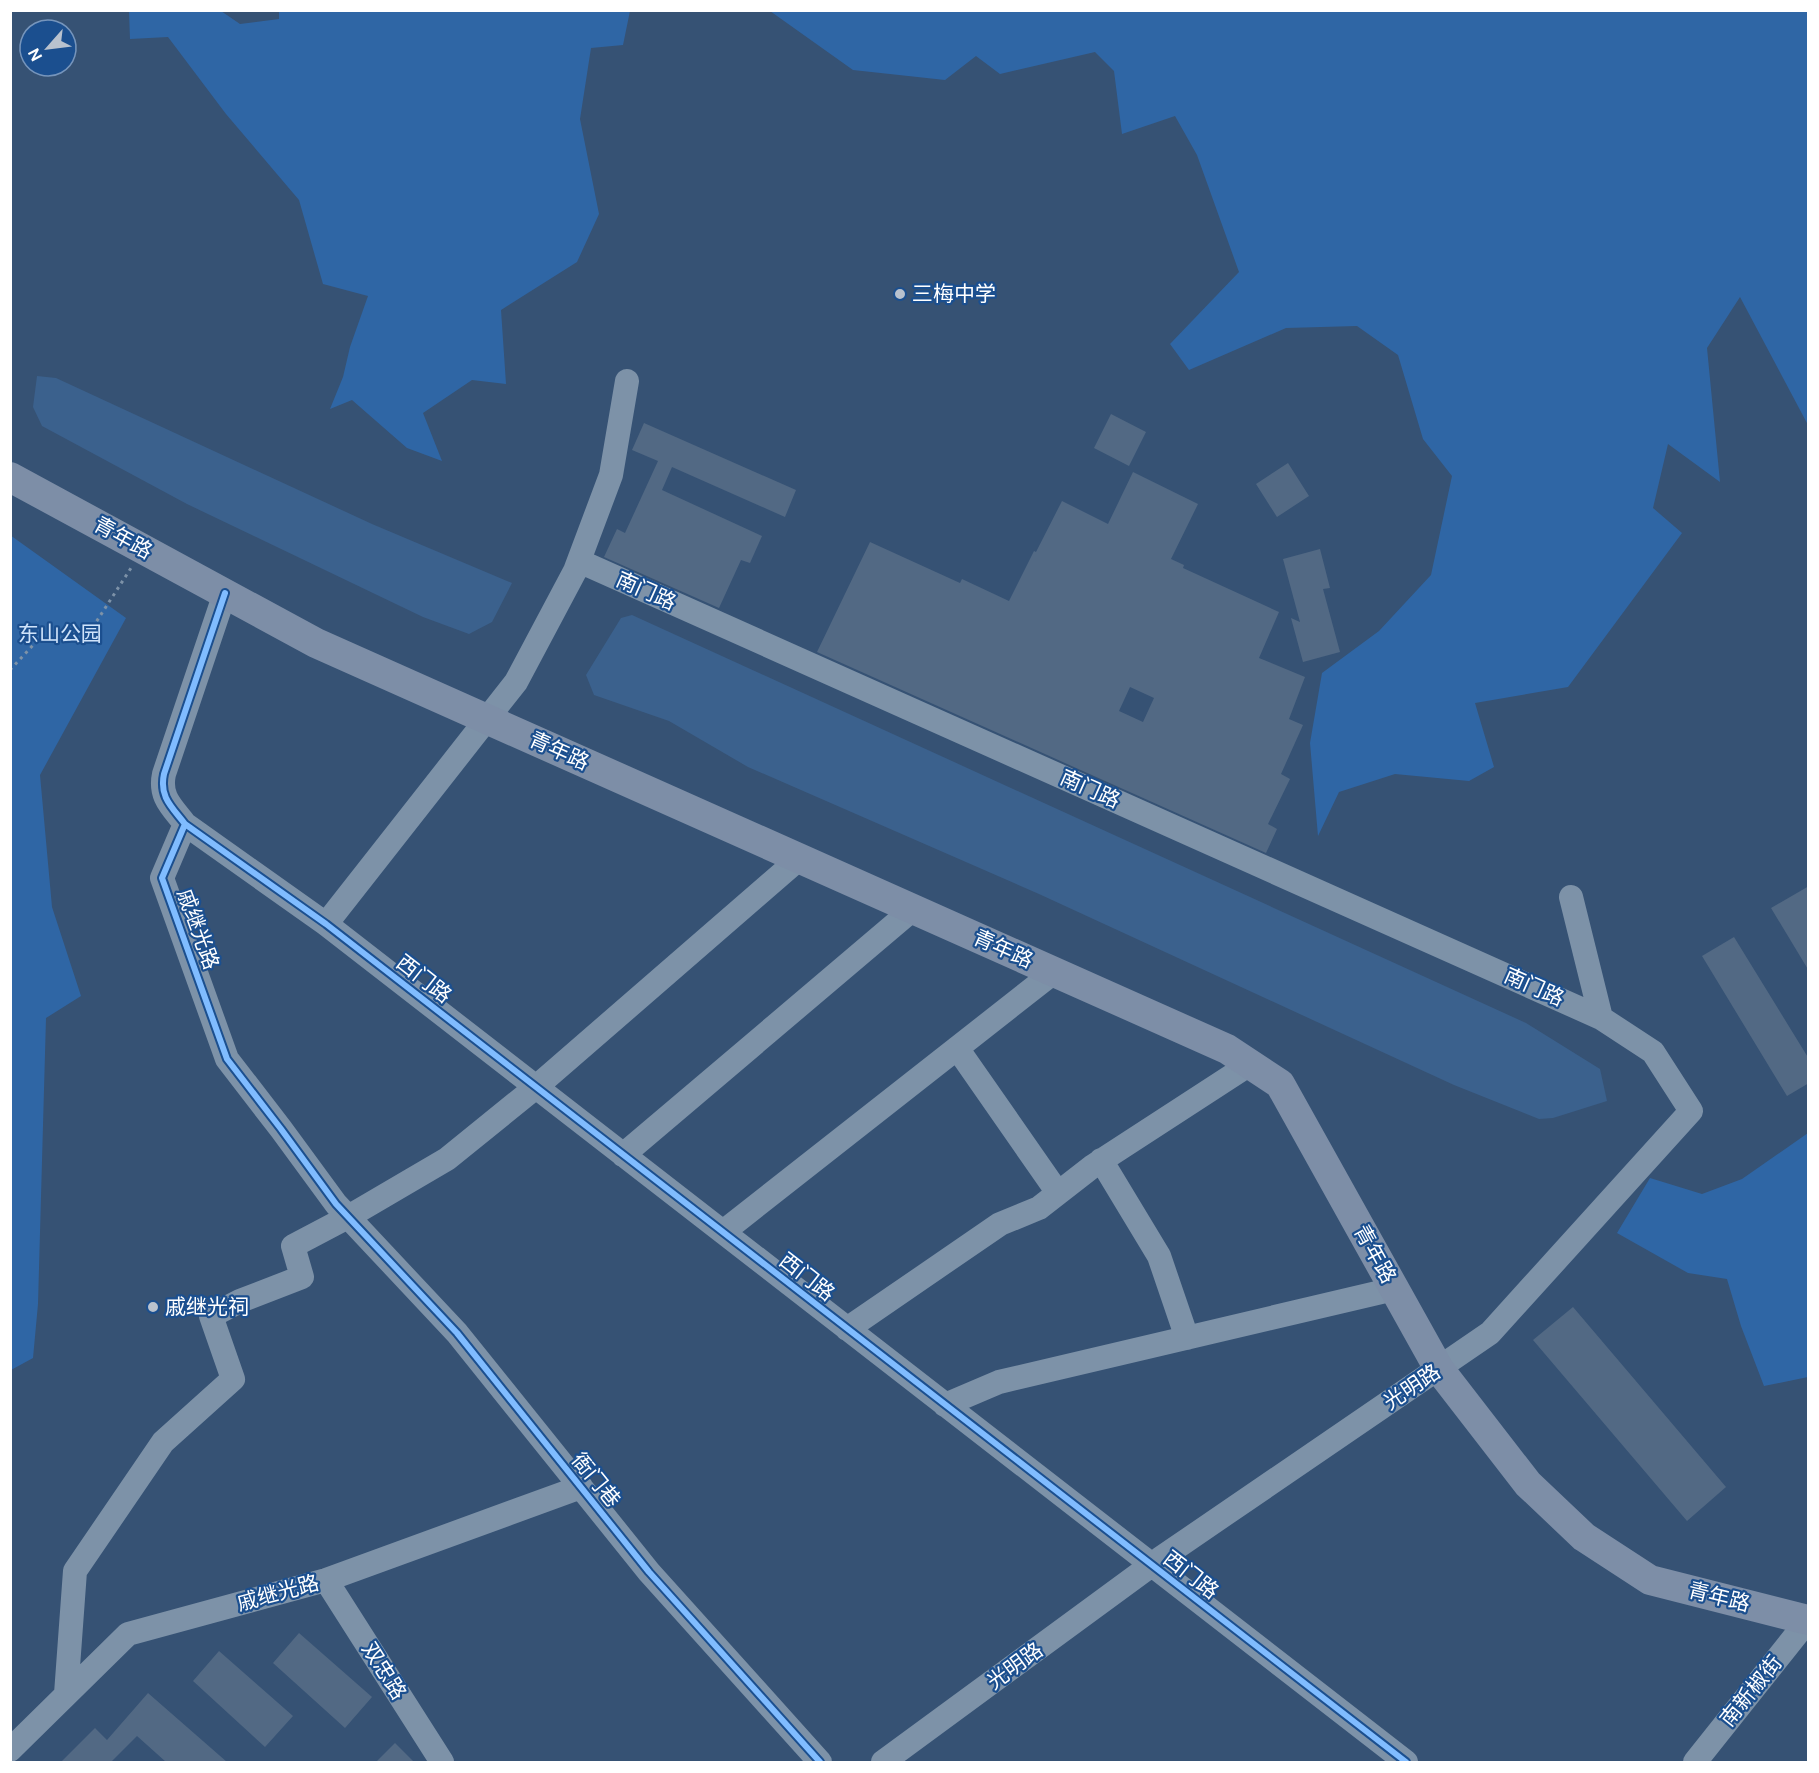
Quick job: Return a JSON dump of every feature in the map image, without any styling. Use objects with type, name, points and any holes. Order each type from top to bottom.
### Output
[{"type":"main road","name":"青年路","points":[[10,477],[316,643],[1227,1049],[1280,1084],[1439,1369],[1528,1484],[1584,1537],[1650,1580],[1809,1620]]},
{"type":"street","points":[[326,924],[516,682],[577,566],[611,475],[627,381]]},
{"type":"street","name":"南门路","points":[[577,566],[1601,1018]]},
{"type":"street","points":[[185,824],[164,797],[162,784],[225,593]]},
{"type":"street","name":"西门路","points":[[185,824],[326,924],[1406,1762]]},
{"type":"street","name":"戚继光路","points":[[185,824],[162,878],[227,1059],[348,1217]]},
{"type":"street","points":[[66,1694],[75,1571],[163,1442],[233,1378],[211,1316],[240,1301],[302,1276],[293,1246],[348,1217],[447,1159],[536,1087],[800,858]]},
{"type":"street","points":[[1571,897],[1601,1018]]},
{"type":"street","points":[[623,1155],[913,909]]},
{"type":"street","points":[[723,1232],[1054,972]]},
{"type":"street","name":"光明路","points":[[883,1762],[1152,1565],[1490,1333],[1690,1111],[1653,1052],[1601,1018]]},
{"type":"street","points":[[957,1048],[1058,1193]]},
{"type":"street","points":[[847,1329],[1000,1224],[1039,1208],[1101,1160],[1250,1064]]},
{"type":"street","points":[[1101,1160],[1159,1256],[1187,1338]]},
{"type":"street","name":"衙门巷","points":[[348,1217],[457,1333],[650,1572],[820,1762]]},
{"type":"street","points":[[945,1405],[999,1382],[1394,1289]]},
{"type":"street","name":"戚继光路","points":[[10,1750],[128,1634],[327,1580],[581,1488]]},
{"type":"street","name":"双忠路","points":[[327,1580],[442,1762]]},
{"type":"street","name":"南新椒街","points":[[1695,1762],[1809,1620]]},
{"type":"path","points":[[10,670],[36,642],[91,630],[144,549]]},
{"type":"green space","points":[[279,10],[630,11],[623,45],[591,48],[580,119],[599,214],[577,262],[501,310],[506,384],[472,380],[423,413],[442,461],[407,448],[352,400],[330,409],[343,377],[350,347],[368,296],[323,284],[299,200],[226,114],[168,37],[130,39],[129,11],[221,11],[240,24],[279,19]]},
{"type":"green space","points":[[770,11],[1808,11],[1808,425],[1740,297],[1707,348],[1720,482],[1668,444],[1653,508],[1682,533],[1568,687],[1475,703],[1494,767],[1469,781],[1395,774],[1339,792],[1318,836],[1310,743],[1322,673],[1379,631],[1431,575],[1452,476],[1423,439],[1398,355],[1357,326],[1286,328],[1189,370],[1170,344],[1239,272],[1197,155],[1175,116],[1122,134],[1114,71],[1095,52],[1000,74],[976,56],[945,80],[853,70]]},
{"type":"green space","name":"东山公园","points":[[10,535],[126,618],[40,775],[52,907],[81,996],[46,1018],[38,1304],[33,1358],[11,1370]]},
{"type":"green space","points":[[1808,1133],[1808,1377],[1764,1386],[1741,1326],[1727,1279],[1688,1273],[1617,1233],[1650,1178],[1702,1194],[1742,1179]]},
{"type":"shaded area","points":[[37,376],[56,378],[372,524],[512,583],[492,622],[469,634],[423,617],[187,504],[42,426],[33,407]]},
{"type":"shaded area","points":[[632,615],[1526,1023],[1600,1069],[1607,1101],[1553,1118],[1539,1119],[1454,1085],[1039,894],[748,767],[669,721],[594,695],[586,675],[621,618]]},
{"type":"building","points":[[1111,414],[1146,432],[1129,466],[1094,448]]},
{"type":"building","points":[[644,423],[796,490],[785,517],[672,467],[662,490],[762,536],[750,563],[741,560],[719,608],[604,557],[617,529],[625,533],[658,461],[632,450]]},
{"type":"building","points":[[1288,463],[1309,496],[1277,517],[1256,484]]},
{"type":"building","points":[[1133,472],[1198,504],[1171,559],[1184,565],[1183,568],[1279,612],[1259,658],[1305,677],[1289,719],[1303,725],[1281,774],[1290,779],[1268,824],[1277,829],[1266,853],[817,652],[870,542],[960,583],[962,579],[1009,601],[1062,501],[1108,524]],"holes":[[[1130,687],[1154,698],[1143,722],[1119,711]]]},
{"type":"building","points":[[1320,549],[1330,588],[1323,589],[1340,652],[1303,662],[1291,618],[1300,622],[1283,559]]},
{"type":"building","points":[[1809,886],[1809,971],[1771,908]]},
{"type":"building","points":[[1734,937],[1809,1059],[1809,1083],[1787,1096],[1702,956]]},
{"type":"building","points":[[1573,1307],[1726,1487],[1687,1521],[1533,1340]]},
{"type":"building","points":[[299,1633],[372,1697],[345,1728],[273,1663]]},
{"type":"building","points":[[219,1651],[293,1716],[265,1747],[193,1681]]},
{"type":"building","points":[[148,1693],[227,1762],[166,1762],[137,1736],[111,1762],[61,1762],[95,1728],[107,1740]]},
{"type":"building","points":[[395,1743],[414,1762],[376,1762]]},
{"type":"cycle path","points":[[225,593],[164,774],[165,795],[171,807],[185,824],[162,878],[227,1059],[336,1204],[457,1333],[649,1572],[820,1762]]},
{"type":"cycle path","points":[[185,824],[326,924],[1406,1762]]},
{"type":"place","name":"三梅中学","points":[[900,294]]},
{"type":"place","name":"戚继光祠","points":[[153,1307]]}]
